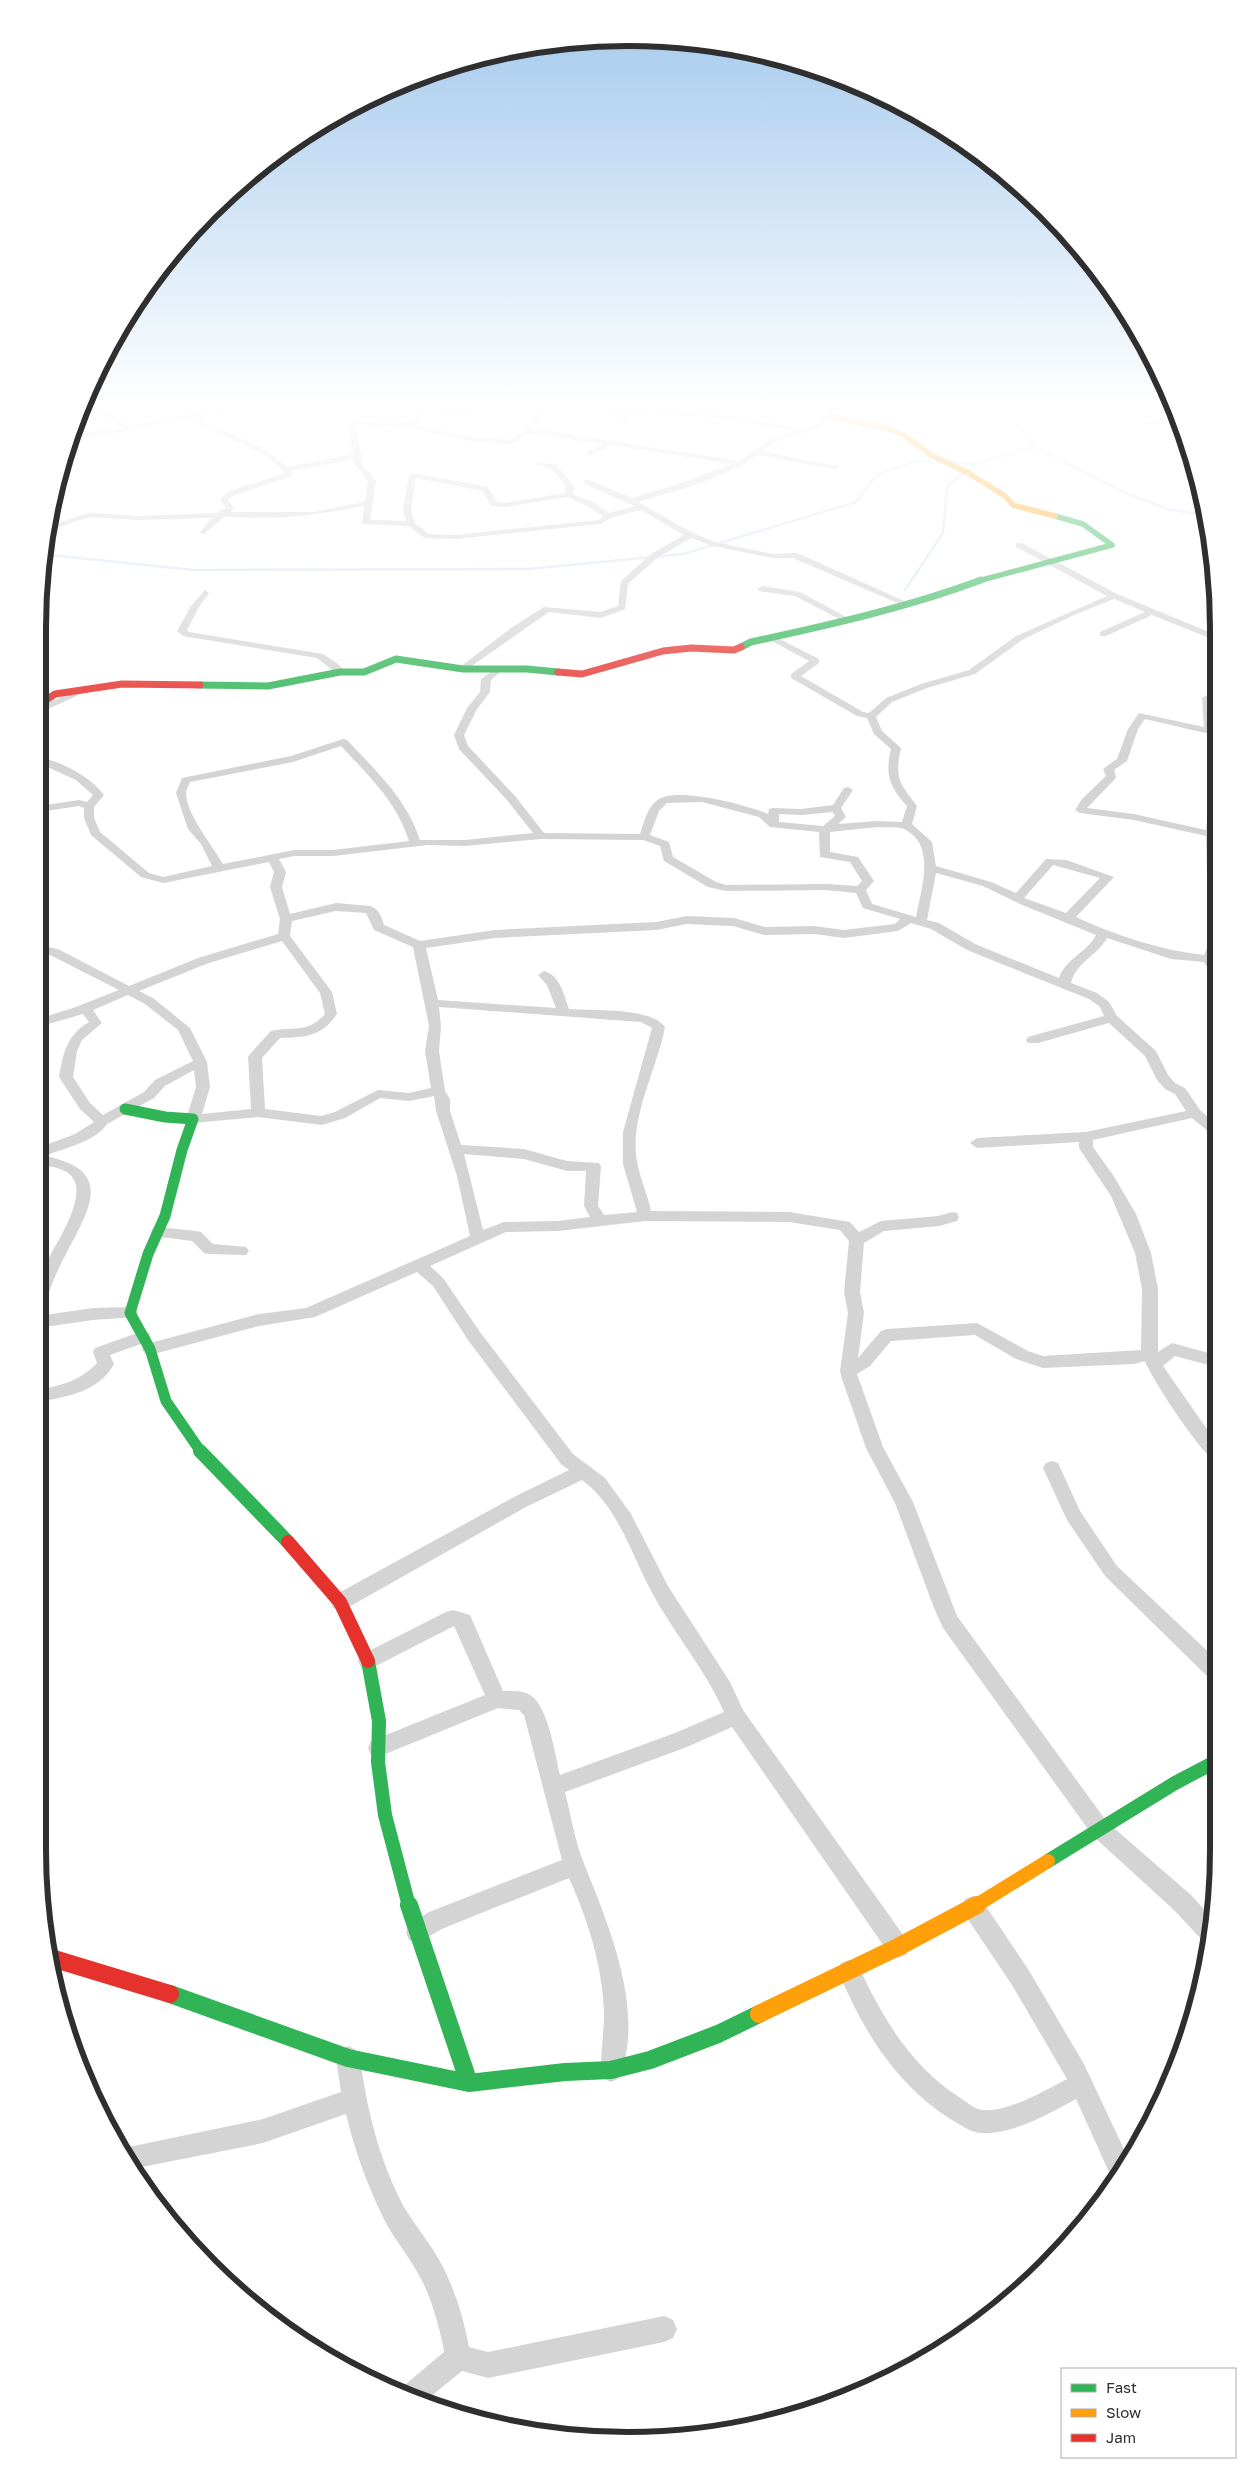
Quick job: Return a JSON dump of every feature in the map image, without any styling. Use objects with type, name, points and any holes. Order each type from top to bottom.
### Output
[{"type":"street","points":[[55,526],[82,517]]},
{"type":"street","points":[[115,517],[167,517]]},
{"type":"street","points":[[204,532],[218,517]]},
{"type":"street","points":[[366,517],[365,522],[411,524],[427,536],[455,537],[600,522],[607,517]]},
{"type":"street","points":[[409,517],[411,524]]},
{"type":"street","points":[[659,517],[690,535],[715,544],[773,556],[794,555],[906,603]]},
{"type":"street","points":[[46,700],[55,694],[122,684],[268,686],[340,672],[364,672],[396,659],[463,669],[499,669],[582,674],[663,651],[691,648],[734,650],[751,642],[848,620],[938,596],[986,578],[1112,545],[1084,524],[1056,517]]},
{"type":"street","points":[[463,669],[514,630],[547,609],[602,615],[622,607],[624,583],[653,557],[690,535]]},
{"type":"street","points":[[1019,545],[1114,596],[1210,635]]},
{"type":"street","points":[[762,589],[797,594],[848,620]]},
{"type":"street","points":[[205,593],[195,606],[182,631],[186,634],[320,656],[335,666],[340,672]]},
{"type":"street","points":[[871,716],[889,700],[924,686],[972,672],[1019,638],[1071,613],[1114,596]]},
{"type":"street","points":[[1103,634],[1151,612]]},
{"type":"street","points":[[771,638],[816,662],[794,676],[860,714],[871,716]]},
{"type":"street","points":[[499,669],[486,679],[485,692],[472,708],[459,735],[462,747],[511,798],[540,836]]},
{"type":"street","points":[[46,707],[85,690]]},
{"type":"street","points":[[1210,696],[1207,698],[1210,718]]},
{"type":"street","points":[[1210,731],[1142,715],[1133,728],[1122,761],[1108,770],[1111,777],[1086,801],[1080,810],[1159,822],[1210,834]]},
{"type":"street","points":[[871,716],[878,732],[896,748],[890,772],[898,792],[912,806],[906,825]]},
{"type":"street","points":[[219,868],[206,843],[193,829],[181,793],[186,780],[293,759],[344,742],[376,774],[406,819],[415,843]]},
{"type":"street","points":[[46,763],[75,775],[91,785],[99,795],[89,806],[89,818],[95,832],[145,875],[163,880],[273,859],[294,853],[334,853],[415,843],[465,843],[540,836],[644,837],[665,844],[668,859],[719,887],[826,886],[860,890]]},
{"type":"street","points":[[774,825],[773,811],[801,812],[836,808],[848,790]]},
{"type":"street","points":[[644,837],[654,810],[664,800],[702,800],[763,816],[774,825],[825,829],[877,824],[906,825],[926,842],[931,868],[921,922]]},
{"type":"street","points":[[46,808],[79,803],[89,806]]},
{"type":"street","points":[[836,808],[840,817],[825,829],[824,855],[854,859],[868,881],[860,890]]},
{"type":"street","points":[[258,1113],[255,1057],[276,1034],[300,1033],[320,1027],[331,1014],[326,992],[311,976],[298,952],[284,936],[286,919],[276,887],[280,872],[273,859]]},
{"type":"street","points":[[1016,899],[1050,861],[1062,862],[1108,877],[1068,918]]},
{"type":"street","points":[[931,868],[987,884],[1016,899],[1104,933],[1171,955],[1208,958]]},
{"type":"street","points":[[860,890],[867,906],[935,926],[971,947],[1093,996],[1105,1005],[1111,1018],[1151,1054],[1162,1077],[1170,1086],[1180,1091],[1196,1113],[1210,1125]]},
{"type":"street","points":[[286,919],[336,908],[370,910],[376,917],[378,927],[419,945],[495,934],[656,926],[687,920],[734,922],[764,931],[814,930],[844,934],[876,932],[898,928],[908,919]]},
{"type":"street","points":[[1064,984],[1065,974],[1071,964],[1100,942],[1104,933]]},
{"type":"street","points":[[46,1020],[85,1008],[202,961],[284,936]]},
{"type":"street","points":[[419,945],[432,1003],[435,1026],[432,1052],[438,1090],[443,1099],[443,1111],[464,1176],[478,1239]]},
{"type":"street","points":[[46,950],[54,952],[149,1001],[184,1028],[200,1062],[203,1087],[182,1150],[174,1188],[148,1254],[130,1313],[146,1343],[166,1401],[203,1454],[301,1555],[340,1602],[368,1661],[379,1721],[378,1748],[385,1815],[417,1932],[469,2083]]},
{"type":"street","points":[[1208,958],[1210,953]]},
{"type":"street","points":[[1208,958],[1210,962]]},
{"type":"street","points":[[544,975],[553,983],[564,1012]]},
{"type":"street","points":[[432,1003],[641,1018],[648,1019],[659,1027],[629,1146],[633,1174],[642,1197],[645,1216]]},
{"type":"street","points":[[85,1008],[96,1023],[80,1032],[72,1042],[66,1077],[85,1106],[102,1121]]},
{"type":"street","points":[[1033,1040],[1111,1018]]},
{"type":"street","points":[[46,1150],[80,1137],[98,1127],[102,1121],[149,1095],[160,1083],[200,1062]]},
{"type":"street","points":[[126,1109],[159,1116],[193,1119],[258,1113],[322,1121],[340,1115],[378,1094],[409,1097],[438,1090]]},
{"type":"street","points":[[977,1143],[1086,1137],[1196,1113]]},
{"type":"street","points":[[1086,1137],[1086,1148],[1101,1165],[1118,1192],[1148,1265],[1151,1324],[1148,1350],[1202,1438],[1210,1447]]},
{"type":"street","points":[[455,1148],[524,1154],[567,1166],[594,1166],[592,1206],[598,1218],[597,1222]]},
{"type":"street","points":[[46,1160],[60,1162],[83,1181],[85,1190],[76,1224],[46,1279]]},
{"type":"street","points":[[46,1394],[80,1388],[93,1379],[106,1364],[101,1352],[260,1320],[309,1313],[504,1227],[558,1226],[645,1216],[799,1218],[844,1226],[857,1240],[852,1292],[856,1313],[848,1371],[875,1448],[904,1502],[943,1608],[950,1622],[1100,1829],[1183,1903],[1205,1927]]},
{"type":"street","points":[[857,1240],[881,1226],[939,1221],[952,1217]]},
{"type":"street","points":[[158,1232],[196,1236],[209,1249],[241,1251]]},
{"type":"street","points":[[418,1264],[438,1282],[497,1368],[567,1459],[599,1483],[625,1520],[661,1592],[723,1688],[736,1716],[898,1947]]},
{"type":"street","points":[[46,1321],[93,1314],[130,1313]]},
{"type":"street","points":[[848,1371],[864,1362],[887,1335],[940,1330],[976,1329],[1022,1355],[1043,1362],[1152,1359],[1172,1349],[1210,1359]]},
{"type":"street","points":[[1052,1468],[1073,1515],[1111,1571],[1210,1666]]},
{"type":"street","points":[[340,1602],[520,1502],[582,1471]]},
{"type":"street","points":[[368,1661],[452,1618],[463,1621],[497,1700]]},
{"type":"street","points":[[378,1748],[497,1700],[524,1701],[533,1710],[574,1866],[585,1889],[610,1966],[616,2033],[611,2070]]},
{"type":"street","points":[[553,1787],[680,1740],[736,1716]]},
{"type":"street","points":[[56,1958],[194,2002],[348,2058],[469,2083],[565,2072],[611,2070],[650,2060],[718,2034],[898,1947],[973,1907],[1175,1783],[1210,1765]]},
{"type":"street","points":[[417,1932],[437,1920],[574,1866]]},
{"type":"street","points":[[973,1907],[1020,1977],[1081,2084],[1118,2163]]},
{"type":"street","points":[[849,1971],[862,2001],[882,2036],[920,2082],[948,2105],[977,2121],[1012,2116],[1034,2108],[1081,2084]]},
{"type":"street","points":[[348,2058],[353,2100],[362,2136],[392,2210],[426,2262],[453,2327],[458,2357]]},
{"type":"street","points":[[134,2156],[263,2131],[353,2100]]},
{"type":"street","points":[[458,2357],[488,2365],[664,2329]]},
{"type":"street","points":[[417,2392],[458,2357]]},
{"type":"waterway","points":[[51,555],[194,570],[528,569],[683,554],[807,517]]},
{"type":"waterway","points":[[905,590],[943,533],[944,517]]},
{"type":"traffic: fast","points":[[741,647],[751,642],[832,624],[938,596],[986,578],[1112,545],[1083,524],[1057,517]]},
{"type":"traffic: fast","points":[[200,685],[268,686],[340,672],[364,672],[396,659],[463,669],[527,669],[558,672]]},
{"type":"traffic: fast","points":[[125,1109],[165,1117],[193,1119],[182,1150],[165,1216],[148,1254],[130,1313],[150,1349],[166,1401],[188,1434],[203,1454],[288,1542]]},
{"type":"traffic: fast","points":[[368,1661],[379,1721],[378,1762],[385,1815],[412,1916],[469,2083]]},
{"type":"traffic: fast","points":[[1048,1861],[1175,1783],[1210,1765]]},
{"type":"traffic: fast","points":[[170,1994],[348,2058],[469,2083],[565,2072],[611,2070],[650,2060],[718,2034],[759,2014]]},
{"type":"traffic: slow","points":[[759,2014],[898,1947],[973,1907],[1048,1861]]},
{"type":"traffic: jam","points":[[558,672],[582,674],[663,651],[691,648],[734,650],[741,647]]},
{"type":"traffic: jam","points":[[46,700],[55,694],[122,684],[200,685]]},
{"type":"traffic: jam","points":[[288,1542],[340,1602],[368,1661]]},
{"type":"traffic: jam","points":[[56,1960],[170,1994]]}]
